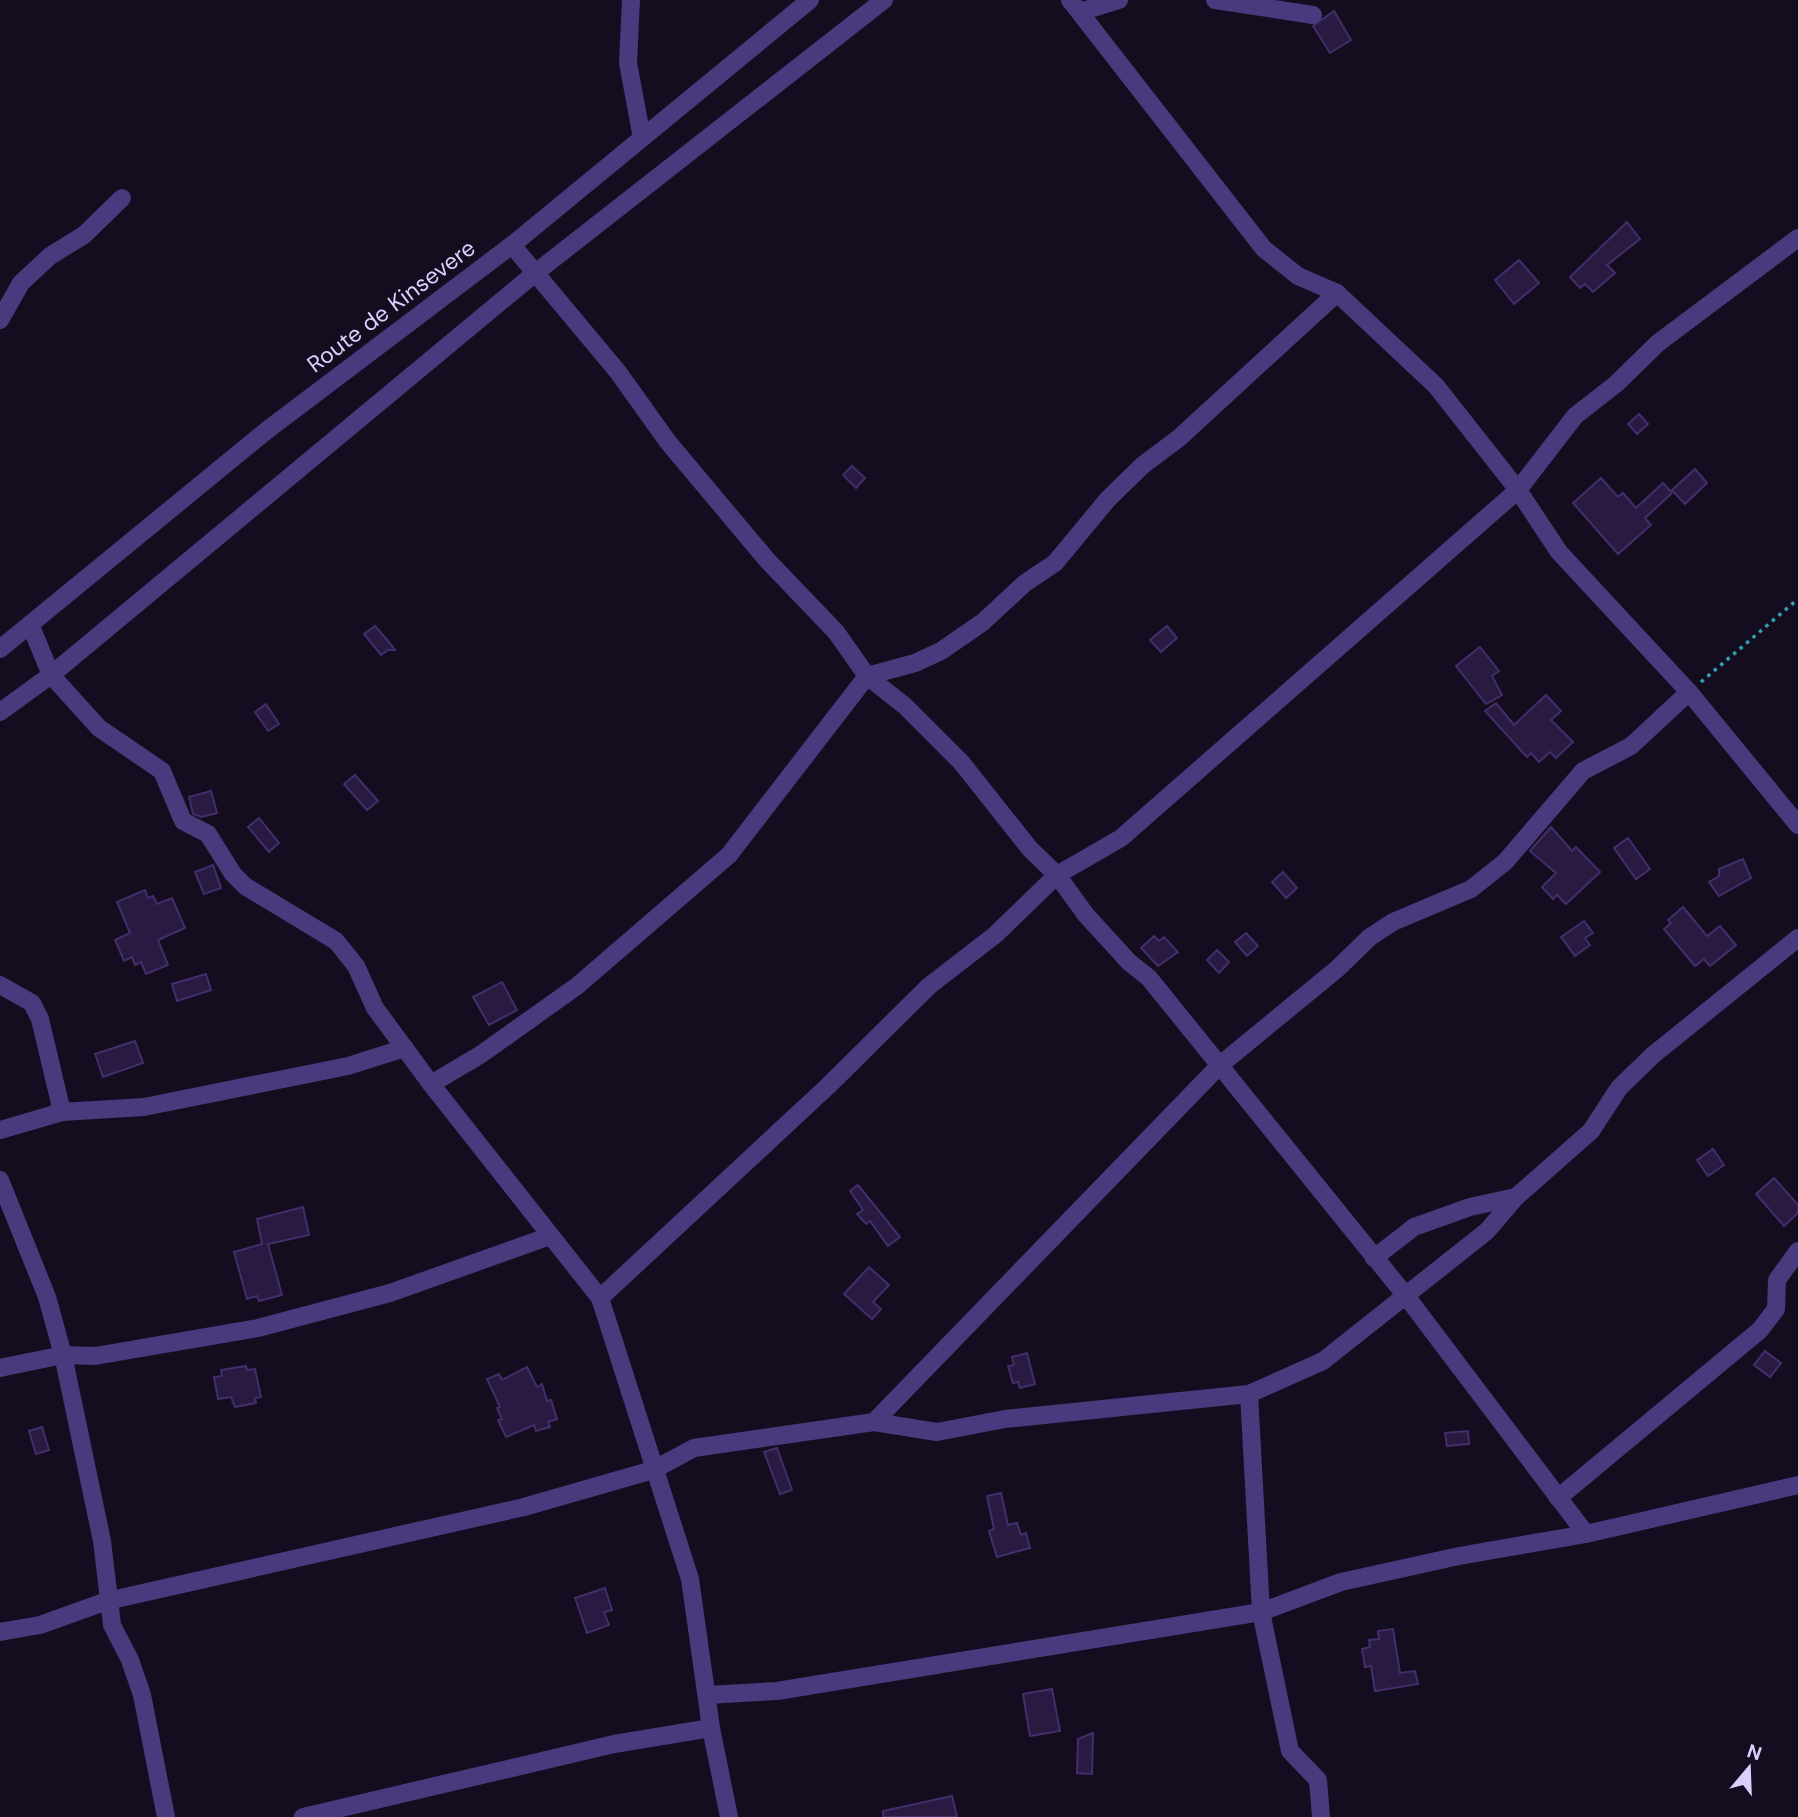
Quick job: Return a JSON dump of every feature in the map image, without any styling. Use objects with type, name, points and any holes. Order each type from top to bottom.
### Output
[{"type":"street","points":[[631,0],[628,63],[642,138]]},
{"type":"street","name":"Route de Kinsevere","points":[[0,649],[266,431],[512,245],[810,0]]},
{"type":"street","points":[[0,712],[51,675],[534,274],[884,0]]},
{"type":"street","points":[[1075,6],[1119,0]]},
{"type":"street","points":[[1215,0],[1313,15]]},
{"type":"street","points":[[1075,6],[1264,249],[1298,275],[1337,293],[1436,386],[1518,490],[1559,552],[1689,692],[1798,825]]},
{"type":"street","points":[[0,320],[21,283],[50,256],[84,235],[122,198]]},
{"type":"street","points":[[600,1298],[828,1086],[929,986],[995,935],[1057,875],[1121,838],[1518,490],[1575,416],[1616,384],[1658,343],[1798,238]]},
{"type":"street","points":[[512,245],[602,352],[660,431],[767,560],[836,632],[867,676],[905,706],[961,762],[1030,849],[1057,875],[1086,915],[1129,962],[1149,978],[1406,1296],[1586,1534]]},
{"type":"street","points":[[431,1084],[480,1055],[577,986],[729,855],[867,676],[915,663],[941,651],[983,622],[1025,583],[1055,563],[1108,499],[1143,465],[1179,438],[1337,293]]},
{"type":"street","points":[[30,624],[51,675],[99,728],[162,771],[183,821],[208,834],[233,874],[245,886],[336,941],[356,966],[375,1008],[431,1084],[600,1298],[690,1579],[694,1627],[729,1817]]},
{"type":"street","points":[[874,1422],[1220,1065],[1337,969],[1370,937],[1393,922],[1471,888],[1505,862],[1583,771],[1631,746],[1689,692]]},
{"type":"street","points":[[0,1632],[40,1625],[107,1601],[524,1507],[653,1470],[694,1448],[874,1422],[937,1432],[1005,1419],[1249,1394],[1323,1361],[1487,1231],[1516,1196],[1591,1131],[1619,1088],[1653,1055],[1798,938]]},
{"type":"street","points":[[0,985],[32,1003],[40,1019],[62,1112]]},
{"type":"street","points":[[0,1130],[62,1112],[152,1106],[348,1066],[405,1048]]},
{"type":"street","points":[[0,1180],[47,1297],[63,1355],[102,1541],[111,1625],[133,1667],[142,1695],[166,1817]]},
{"type":"street","points":[[1374,1258],[1413,1227],[1470,1207],[1516,1196]]},
{"type":"street","points":[[0,1368],[63,1355],[95,1356],[258,1328],[390,1293],[550,1236]]},
{"type":"street","points":[[1558,1498],[1760,1330],[1776,1309],[1777,1280],[1798,1251]]},
{"type":"street","points":[[1249,1394],[1261,1612],[1290,1751],[1318,1780],[1319,1816]]},
{"type":"street","points":[[707,1695],[777,1691],[1261,1612],[1341,1583],[1459,1556],[1586,1534],[1798,1485]]},
{"type":"street","points":[[303,1817],[614,1744],[711,1728]]},
{"type":"path","points":[[1689,692],[1798,598]]},
{"type":"building","points":[[1334,11],[1351,40],[1330,53],[1313,26]]},
{"type":"building","points":[[1627,222],[1640,239],[1607,265],[1615,273],[1593,292],[1585,284],[1580,288],[1570,277]]},
{"type":"building","points":[[1519,260],[1539,283],[1514,304],[1495,280]]},
{"type":"building","points":[[1639,414],[1648,424],[1637,434],[1628,424]]},
{"type":"building","points":[[852,466],[865,478],[856,488],[843,475]]},
{"type":"building","points":[[1695,469],[1707,483],[1685,504],[1672,490]]},
{"type":"building","points":[[1601,478],[1618,497],[1623,493],[1636,508],[1663,483],[1672,493],[1645,518],[1651,525],[1618,554],[1573,503]]},
{"type":"building","points":[[375,626],[395,650],[388,650],[381,655],[364,634]]},
{"type":"building","points":[[1167,626],[1177,638],[1161,652],[1150,640]]},
{"type":"building","points":[[1480,647],[1499,671],[1492,676],[1502,695],[1486,704],[1456,666]]},
{"type":"building","points":[[1546,695],[1561,711],[1551,720],[1573,742],[1556,758],[1550,752],[1539,762],[1531,753],[1527,757],[1485,711],[1496,703],[1514,725]]},
{"type":"building","points":[[266,704],[279,724],[268,731],[255,712]]},
{"type":"building","points":[[355,775],[378,801],[367,810],[344,784]]},
{"type":"building","points":[[211,791],[217,813],[201,817],[193,814],[189,797]]},
{"type":"building","points":[[259,818],[279,843],[269,852],[248,827]]},
{"type":"building","points":[[1551,827],[1572,851],[1576,847],[1600,872],[1566,904],[1557,895],[1553,899],[1542,887],[1556,873],[1530,851]]},
{"type":"building","points":[[1628,838],[1650,869],[1636,879],[1614,848]]},
{"type":"building","points":[[1743,859],[1751,878],[1719,896],[1709,882],[1719,876],[1719,869]]},
{"type":"building","points":[[213,865],[221,888],[204,894],[195,872]]},
{"type":"building","points":[[1283,872],[1297,888],[1286,898],[1272,882]]},
{"type":"building","points":[[145,890],[148,898],[153,896],[157,904],[172,898],[185,928],[158,940],[168,965],[146,974],[141,962],[135,965],[132,957],[124,961],[115,940],[130,933],[117,902]]},
{"type":"building","points":[[1683,907],[1707,936],[1720,926],[1736,945],[1710,966],[1704,959],[1695,966],[1664,929],[1671,923],[1668,920]]},
{"type":"building","points":[[1584,921],[1593,933],[1585,938],[1590,945],[1575,956],[1561,937]]},
{"type":"building","points":[[1246,933],[1258,946],[1247,956],[1235,942]]},
{"type":"building","points":[[1154,936],[1159,941],[1164,937],[1178,952],[1158,966],[1141,948]]},
{"type":"building","points":[[1217,950],[1229,962],[1219,973],[1207,960]]},
{"type":"building","points":[[206,974],[211,990],[177,1001],[172,984]]},
{"type":"building","points":[[502,982],[517,1010],[489,1025],[473,997]]},
{"type":"building","points":[[135,1041],[143,1063],[103,1077],[95,1054]]},
{"type":"building","points":[[1713,1149],[1724,1165],[1708,1176],[1697,1160]]},
{"type":"building","points":[[1774,1178],[1798,1205],[1798,1213],[1784,1226],[1756,1194]]},
{"type":"building","points":[[858,1185],[900,1237],[888,1246],[870,1221],[866,1224],[857,1214],[863,1210],[850,1191]]},
{"type":"building","points":[[303,1207],[309,1235],[268,1244],[282,1295],[259,1301],[257,1296],[247,1299],[234,1252],[262,1244],[257,1219]]},
{"type":"building","points":[[869,1267],[889,1285],[873,1302],[881,1309],[872,1319],[844,1294]]},
{"type":"building","points":[[1765,1351],[1781,1363],[1770,1377],[1754,1365]]},
{"type":"building","points":[[1027,1353],[1035,1384],[1020,1388],[1018,1382],[1013,1383],[1008,1366],[1014,1365],[1012,1357]]},
{"type":"building","points":[[246,1366],[247,1370],[255,1369],[261,1397],[255,1398],[256,1403],[235,1407],[231,1397],[218,1399],[214,1377],[222,1376],[221,1370]]},
{"type":"building","points":[[527,1367],[537,1387],[542,1384],[547,1401],[551,1400],[557,1419],[548,1422],[550,1427],[536,1431],[534,1425],[506,1437],[498,1420],[502,1419],[497,1408],[500,1407],[487,1379],[499,1374],[502,1380]]},
{"type":"building","points":[[42,1427],[49,1450],[36,1454],[29,1431]]},
{"type":"building","points":[[1468,1431],[1469,1444],[1447,1446],[1445,1433]]},
{"type":"building","points":[[777,1448],[792,1490],[780,1494],[764,1452]]},
{"type":"building","points":[[1001,1493],[1008,1525],[1017,1523],[1021,1535],[1026,1533],[1030,1548],[997,1557],[989,1531],[994,1529],[987,1496]]},
{"type":"building","points":[[605,1588],[612,1610],[604,1612],[609,1625],[587,1633],[575,1598]]},
{"type":"building","points":[[1393,1629],[1400,1673],[1415,1671],[1418,1684],[1375,1691],[1371,1666],[1365,1667],[1362,1649],[1370,1647],[1369,1640],[1379,1639],[1378,1631]]},
{"type":"building","points":[[1052,1689],[1060,1731],[1030,1736],[1023,1694]]},
{"type":"building","points":[[1093,1733],[1092,1774],[1077,1773],[1078,1739]]},
{"type":"building","points":[[952,1796],[957,1817],[883,1817],[883,1811]]}]
